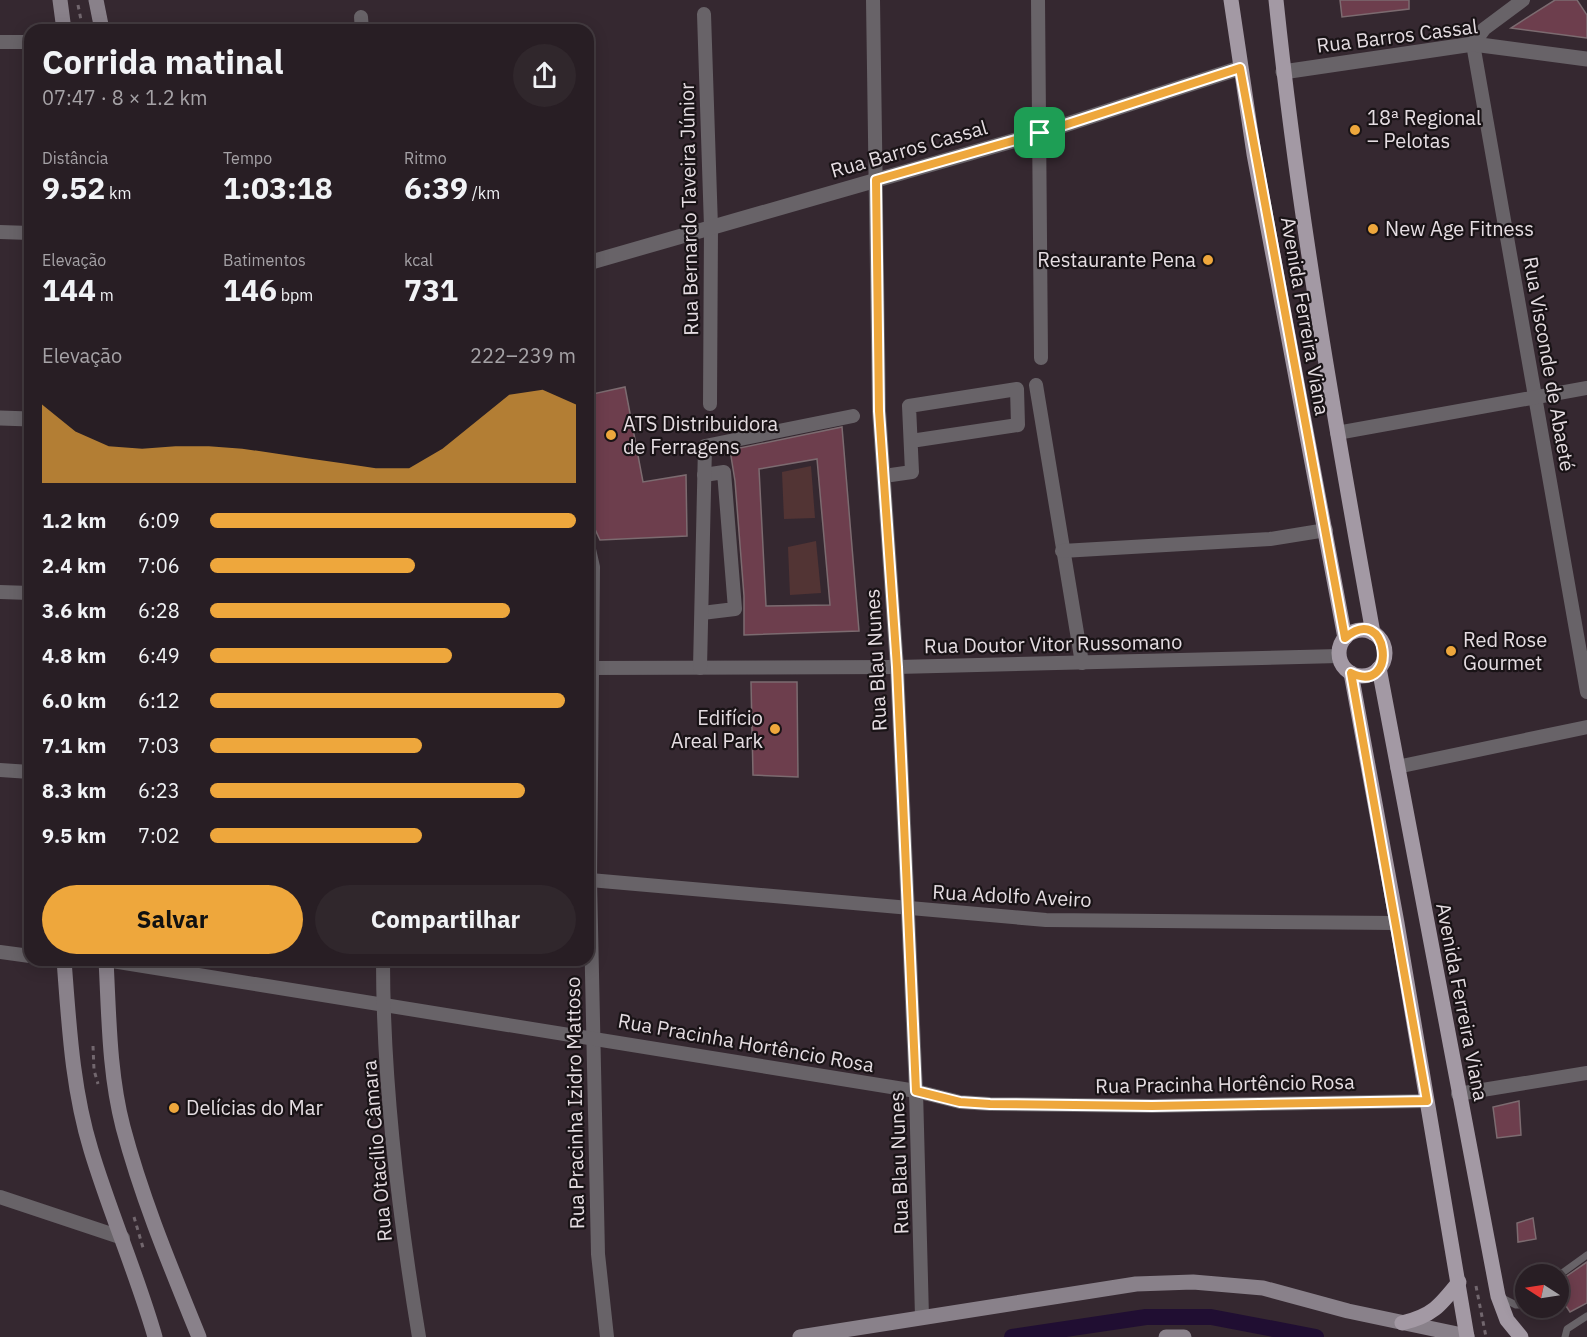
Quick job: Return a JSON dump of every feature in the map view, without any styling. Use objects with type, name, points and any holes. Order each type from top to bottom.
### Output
[{"type":"main road","points":[[60,0],[63,24]]},
{"type":"main road","points":[[96,0],[101,24]]},
{"type":"main road","name":"Avenida Ferreira Viana","points":[[1231,0],[1240,68],[1345,638]]},
{"type":"main road","name":"Avenida Ferreira Viana","points":[[1276,0],[1283,72],[1337,433],[1373,633]]},
{"type":"main road","points":[[1356,631],[1373,633],[1379,638],[1384,649],[1379,668],[1368,675],[1351,673],[1344,668],[1339,656],[1345,638],[1356,631]]},
{"type":"main road","name":"Avenida Ferreira Viana","points":[[1379,668],[1498,1296],[1507,1320],[1521,1337]]},
{"type":"main road","points":[[800,1337],[1136,1284],[1193,1282],[1263,1288],[1402,1323],[1469,1337],[1351,673]]},
{"type":"main road","points":[[64,966],[71,1056],[80,1106],[91,1151],[123,1238],[155,1337]]},
{"type":"main road","points":[[106,966],[112,1063],[123,1126],[156,1232],[199,1337]]},
{"type":"main road","points":[[1402,1323],[1422,1318],[1434,1311],[1459,1282]]},
{"type":"main road","points":[[1166,1337],[1184,1337]]},
{"type":"street","name":"Rua Blau Nunes","points":[[873,0],[879,411],[897,667],[916,1091],[922,1317]]},
{"type":"street","points":[[1038,0],[1041,358]]},
{"type":"street","points":[[1473,44],[1484,29],[1523,0]]},
{"type":"street","name":"Rua Bernardo Taveira Júnior","points":[[704,14],[711,227],[710,404]]},
{"type":"street","points":[[0,42],[24,42]]},
{"type":"street","name":"Rua Barros Cassal","points":[[1283,72],[1473,44],[1587,59]]},
{"type":"street","name":"Rua Visconde de Abaeté","points":[[1473,44],[1587,692]]},
{"type":"street","name":"Rua Barros Cassal","points":[[594,261],[1040,133],[1240,68]]},
{"type":"street","points":[[0,232],[24,233]]},
{"type":"street","points":[[1036,385],[1082,663]]},
{"type":"street","points":[[1337,433],[1587,388]]},
{"type":"street","points":[[884,476],[912,472],[909,406],[1017,389],[1018,425],[911,441]]},
{"type":"street","points":[[700,668],[705,446],[853,416]]},
{"type":"street","points":[[0,418],[24,419]]},
{"type":"street","points":[[702,613],[735,609],[724,472],[704,475]]},
{"type":"street","points":[[1062,550],[1270,539],[1326,530]]},
{"type":"street","points":[[0,592],[24,593]]},
{"type":"street","name":"Rua Doutor Vitor Russomano","points":[[594,668],[897,667],[1339,656]]},
{"type":"street","points":[[1397,767],[1587,727]]},
{"type":"street","points":[[0,770],[24,772]]},
{"type":"street","name":"Rua Adolfo Aveiro","points":[[594,880],[1046,920],[1397,923]]},
{"type":"street","points":[[0,952],[24,955]]},
{"type":"street","name":"Rua Pracinha Hortêncio Rosa","points":[[143,966],[593,1037],[916,1091],[960,1102],[1152,1106],[1427,1101]]},
{"type":"street","name":"Rua Otacílio Câmara","points":[[383,966],[383,1005],[402,1230],[419,1337]]},
{"type":"street","name":"Rua Pracinha Izidro Mattoso","points":[[592,966],[598,1254],[607,1337]]},
{"type":"street","points":[[1458,1094],[1587,1073]]},
{"type":"street","points":[[0,1197],[123,1238]]},
{"type":"lane","points":[[1569,1268],[1587,1255]]},
{"type":"lane","points":[[1498,1296],[1515,1304]]},
{"type":"lane","points":[[1564,1337],[1567,1329],[1587,1316]]},
{"type":"path","points":[[77,0],[82,24]]},
{"type":"shaded area","points":[[811,466],[815,518],[784,519],[782,472]]},
{"type":"shaded area","points":[[816,541],[821,593],[790,595],[788,547]]},
{"type":"building","points":[[1340,0],[1409,0],[1409,9],[1342,17]]},
{"type":"building","points":[[1555,0],[1577,0],[1587,15],[1587,38],[1511,28]]},
{"type":"building","name":"ATS Distribuidora de Ferragens","points":[[625,387],[643,482],[686,475],[687,536],[600,540],[594,527],[594,394]]},
{"type":"building","points":[[842,427],[859,631],[744,635],[744,596],[735,481],[730,450]],"holes":[[[817,459],[830,605],[766,606],[759,469]]]},
{"type":"building","name":"Edifício Areal Park","points":[[751,682],[797,682],[798,777],[753,775]]},
{"type":"building","points":[[1519,1101],[1521,1135],[1497,1138],[1493,1107]]},
{"type":"building","points":[[1533,1218],[1536,1239],[1518,1242],[1517,1223]]},
{"type":"building","points":[[1587,1262],[1587,1303],[1570,1312],[1569,1310],[1569,1274]]},
{"type":"waterway","points":[[1012,1337],[1146,1317],[1211,1317],[1316,1337]]},
{"type":"place","name":"18ª Regional – Pelotas","points":[[1355,130]]},
{"type":"place","name":"New Age Fitness","points":[[1373,229]]},
{"type":"place","name":"Restaurante Pena","points":[[1208,260]]},
{"type":"place","name":"ATS Distribuidora de Ferragens","points":[[611,435]]},
{"type":"place","name":"Red Rose Gourmet","points":[[1451,651]]},
{"type":"place","name":"Edifício Areal Park","points":[[775,729]]},
{"type":"place","name":"Delícias do Mar","points":[[174,1108]]},
{"type":"route","points":[[1240,68],[1310,458],[1326,530],[1345,638],[1356,631],[1368,631],[1379,638],[1384,649],[1383,662],[1374,672],[1362,676],[1351,673],[1427,1101],[1152,1106],[990,1104],[960,1102],[916,1091],[897,667],[879,411],[876,180],[1040,133],[1240,68]]}]
